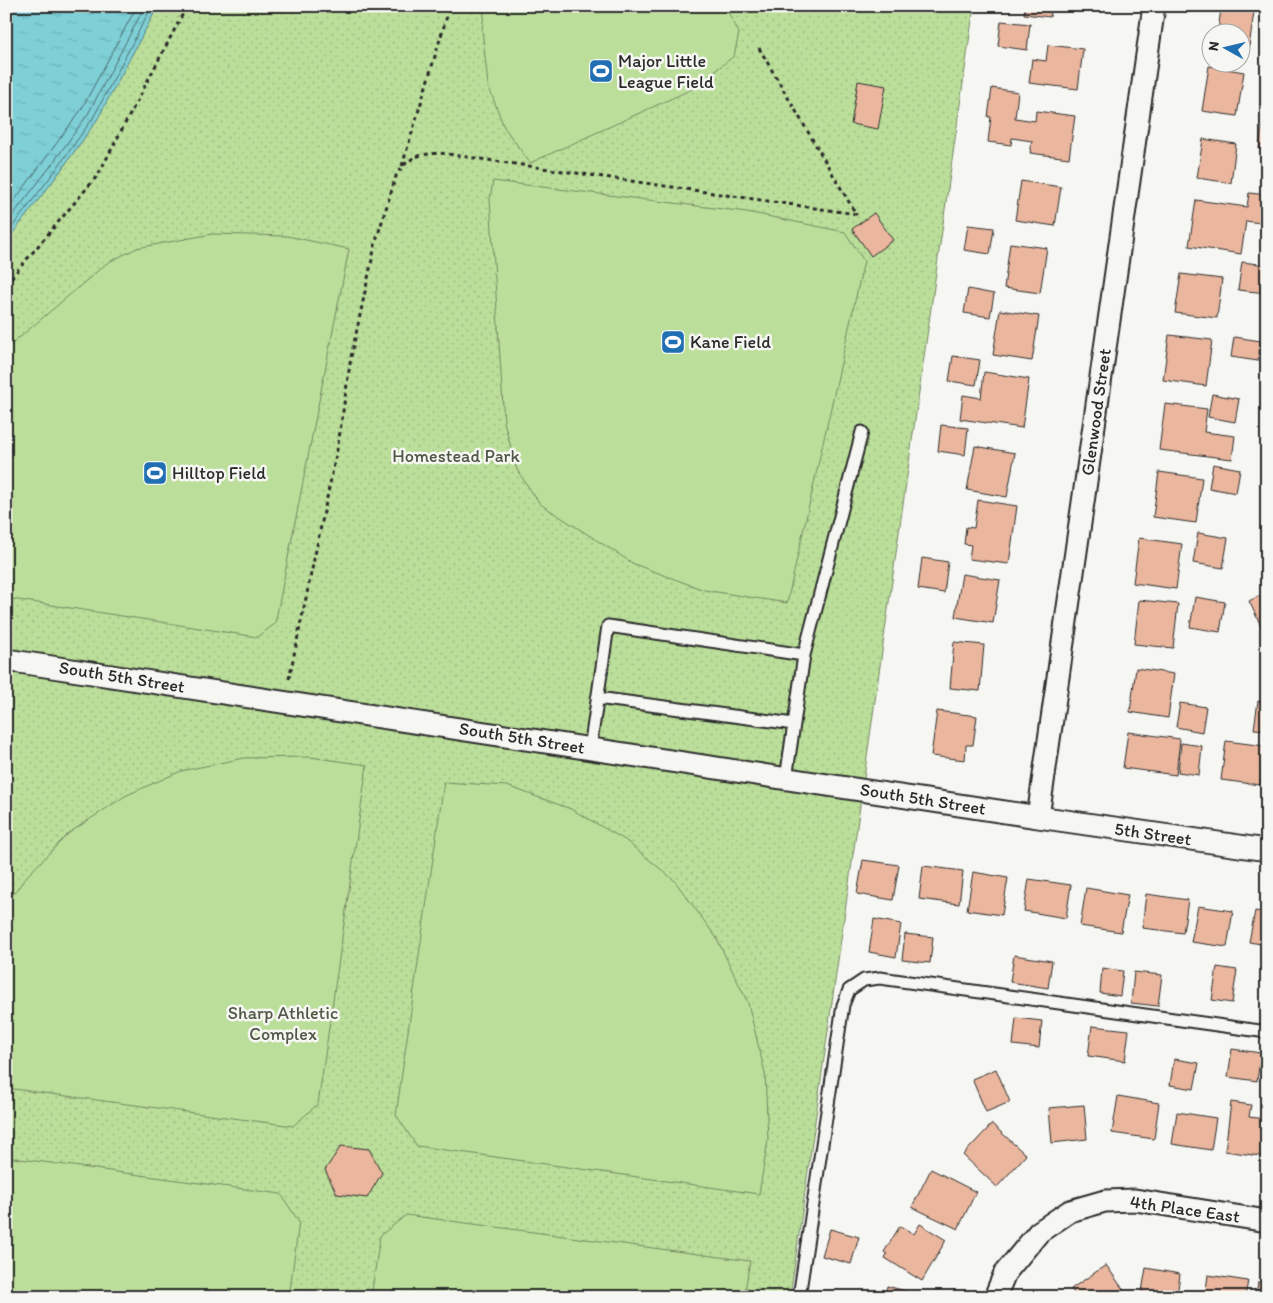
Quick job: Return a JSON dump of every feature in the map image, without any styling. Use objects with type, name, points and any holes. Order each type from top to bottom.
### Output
[{"type":"street","name":"Glenwood Street","points":[[1038,817],[1154,6]]},
{"type":"street","name":"South 5th Street","points":[[6,660],[1038,817]]},
{"type":"street","name":"5th Street","points":[[1038,817],[1267,850]]},
{"type":"street","name":"4th Place East","points":[[995,1297],[1005,1273],[1038,1232],[1070,1211],[1105,1201],[1135,1200],[1267,1221]]},
{"type":"lane","points":[[786,778],[804,655],[862,432]]},
{"type":"lane","points":[[590,749],[608,626],[804,655]]},
{"type":"lane","points":[[597,698],[794,724]]},
{"type":"lane","points":[[799,1297],[843,1005],[849,990],[864,980],[880,978],[1267,1032]]},
{"type":"path","points":[[6,284],[98,174],[187,6]]},
{"type":"path","points":[[284,702],[338,445],[351,357],[376,241],[396,176],[402,166],[450,6]]},
{"type":"path","points":[[402,166],[419,155],[440,153],[856,214],[759,48]]},
{"type":"green space","name":"Homestead Park","points":[[158,6],[974,6],[790,1297],[6,1297],[6,242],[97,120]]},
{"type":"green space","name":"Major Little League Field","points":[[485,6],[725,6],[739,33],[734,56],[690,90],[530,163],[504,127],[488,85],[482,29]]},
{"type":"green space","name":"Kane Field","points":[[493,181],[747,212],[845,232],[864,261],[787,603],[704,590],[634,564],[540,504],[517,470],[504,422],[490,199]]},
{"type":"green space","name":"Hilltop Field","points":[[212,234],[287,236],[349,249],[275,624],[257,637],[6,598],[6,349],[107,263],[137,248]]},
{"type":"green space","name":"Sharp Athletic Complex","points":[[310,757],[367,765],[318,1104],[293,1126],[6,1088],[6,904],[27,876],[69,833],[125,796],[181,771],[244,758]]},
{"type":"green space","points":[[444,782],[507,786],[571,809],[625,840],[674,880],[716,937],[748,1003],[765,1073],[768,1140],[759,1194],[417,1146],[396,1115]]},
{"type":"green space","points":[[6,1157],[281,1194],[299,1222],[289,1297],[6,1297]]},
{"type":"green space","points":[[406,1215],[750,1261],[744,1297],[371,1297],[380,1236]]},
{"type":"water","points":[[6,6],[158,6],[97,120],[6,242]]},
{"type":"building","points":[[1025,6],[1052,6],[1050,17],[1024,14]]},
{"type":"building","points":[[1221,8],[1254,12],[1250,40],[1250,22],[1219,22]]},
{"type":"building","points":[[1001,21],[1030,24],[1027,50],[998,46]]},
{"type":"building","points":[[1048,45],[1083,49],[1078,89],[1029,83],[1032,59],[1046,61]]},
{"type":"building","points":[[1208,72],[1244,72],[1237,116],[1202,111]]},
{"type":"building","points":[[858,81],[886,86],[878,129],[851,124]]},
{"type":"building","points":[[992,88],[1018,92],[1015,118],[1035,121],[1036,111],[1075,116],[1069,158],[1030,153],[1032,141],[1012,138],[1011,145],[988,142],[991,117],[988,117]]},
{"type":"building","points":[[1262,127],[1267,128],[1267,150],[1259,149]]},
{"type":"building","points":[[1203,139],[1236,144],[1231,183],[1197,178]]},
{"type":"building","points":[[1021,181],[1061,187],[1055,226],[1015,220]]},
{"type":"building","points":[[1249,193],[1267,195],[1267,224],[1246,221],[1241,254],[1189,246],[1196,200],[1247,207]]},
{"type":"building","points":[[874,213],[893,240],[871,256],[852,229]]},
{"type":"building","points":[[968,225],[994,228],[990,254],[964,250]]},
{"type":"building","points":[[1010,243],[1047,248],[1040,293],[1004,288]]},
{"type":"building","points":[[1242,262],[1267,265],[1267,293],[1238,290]]},
{"type":"building","points":[[1181,274],[1222,279],[1217,318],[1175,313]]},
{"type":"building","points":[[968,289],[994,294],[990,317],[964,313]]},
{"type":"building","points":[[1000,310],[1039,316],[1032,361],[993,355]]},
{"type":"building","points":[[1169,335],[1212,340],[1206,386],[1163,380]]},
{"type":"building","points":[[1234,337],[1261,341],[1258,361],[1231,357]]},
{"type":"building","points":[[953,356],[980,360],[976,385],[949,381]]},
{"type":"building","points":[[984,372],[1029,379],[1022,428],[960,419],[963,395],[981,398]]},
{"type":"building","points":[[1212,394],[1239,399],[1235,422],[1208,417]]},
{"type":"building","points":[[1165,404],[1207,409],[1204,432],[1235,436],[1232,459],[1159,450]]},
{"type":"building","points":[[941,425],[968,428],[965,455],[938,451]]},
{"type":"building","points":[[975,446],[1015,453],[1007,497],[967,490]]},
{"type":"building","points":[[1213,464],[1240,469],[1236,493],[1209,488]]},
{"type":"building","points":[[1159,472],[1202,478],[1196,523],[1153,517]]},
{"type":"building","points":[[978,500],[1017,506],[1009,564],[969,559],[971,545],[964,544],[966,527],[974,528]]},
{"type":"building","points":[[1198,533],[1228,538],[1223,568],[1193,563]]},
{"type":"building","points":[[1139,538],[1182,544],[1176,589],[1133,583]]},
{"type":"building","points":[[922,558],[948,562],[944,593],[918,589]]},
{"type":"building","points":[[962,574],[1000,580],[993,623],[955,617]]},
{"type":"building","points":[[1267,592],[1267,626],[1262,628],[1249,601]]},
{"type":"building","points":[[1195,597],[1225,602],[1220,632],[1190,627]]},
{"type":"building","points":[[1139,600],[1178,604],[1173,648],[1134,644]]},
{"type":"building","points":[[954,642],[984,645],[980,691],[950,688]]},
{"type":"building","points":[[1136,668],[1174,674],[1168,718],[1130,712]]},
{"type":"building","points":[[1258,701],[1267,703],[1267,730],[1254,729]]},
{"type":"building","points":[[1180,703],[1206,707],[1202,732],[1176,727]]},
{"type":"building","points":[[937,711],[977,716],[973,745],[966,745],[965,760],[931,756]]},
{"type":"building","points":[[1128,732],[1180,739],[1176,775],[1123,768]]},
{"type":"building","points":[[1226,741],[1265,746],[1260,785],[1221,780]]},
{"type":"building","points":[[1181,743],[1202,746],[1199,775],[1178,772]]},
{"type":"building","points":[[863,860],[899,865],[893,900],[857,894]]},
{"type":"building","points":[[923,866],[963,871],[959,904],[919,899]]},
{"type":"building","points":[[973,872],[1008,878],[1002,915],[967,910]]},
{"type":"building","points":[[1029,879],[1071,885],[1066,918],[1024,911]]},
{"type":"building","points":[[1086,888],[1128,895],[1121,932],[1080,926]]},
{"type":"building","points":[[1146,894],[1188,900],[1183,933],[1142,928]]},
{"type":"building","points":[[1198,906],[1233,911],[1227,947],[1191,942]]},
{"type":"building","points":[[1255,911],[1267,913],[1267,945],[1249,942]]},
{"type":"building","points":[[874,919],[901,924],[896,957],[869,952]]},
{"type":"building","points":[[905,934],[933,937],[930,963],[902,960]]},
{"type":"building","points":[[1014,955],[1052,961],[1048,988],[1010,982]]},
{"type":"building","points":[[1217,967],[1237,970],[1232,1003],[1212,1000]]},
{"type":"building","points":[[1102,968],[1123,971],[1120,996],[1100,993]]},
{"type":"building","points":[[1134,972],[1162,975],[1158,1006],[1131,1003]]},
{"type":"building","points":[[1016,1018],[1042,1021],[1039,1048],[1013,1045]]},
{"type":"building","points":[[1092,1026],[1129,1030],[1125,1061],[1088,1056]]},
{"type":"building","points":[[1232,1049],[1261,1053],[1257,1081],[1228,1077]]},
{"type":"building","points":[[1174,1059],[1199,1063],[1194,1089],[1170,1085]]},
{"type":"building","points":[[996,1069],[1010,1102],[986,1112],[972,1079]]},
{"type":"building","points":[[1118,1096],[1159,1103],[1154,1139],[1112,1133]]},
{"type":"building","points":[[1231,1102],[1251,1105],[1249,1117],[1267,1119],[1266,1157],[1225,1151]]},
{"type":"building","points":[[1084,1105],[1087,1139],[1052,1143],[1049,1108]]},
{"type":"building","points":[[1177,1112],[1216,1118],[1211,1150],[1172,1144]]},
{"type":"building","points":[[992,1124],[1026,1155],[997,1187],[963,1155]]},
{"type":"building","points":[[341,1146],[369,1149],[382,1173],[367,1198],[337,1194],[325,1170]]},
{"type":"building","points":[[931,1169],[976,1192],[958,1229],[912,1207]]},
{"type":"building","points":[[920,1224],[946,1240],[922,1281],[885,1258],[887,1254],[884,1252],[900,1226],[914,1234]]},
{"type":"building","points":[[830,1229],[859,1237],[851,1264],[822,1256]]},
{"type":"building","points":[[1106,1265],[1125,1292],[1119,1297],[1077,1297],[1071,1289]]},
{"type":"building","points":[[1146,1268],[1180,1274],[1177,1297],[1141,1297]]},
{"type":"building","points":[[1208,1275],[1248,1281],[1245,1297],[1205,1297]]},
{"type":"building","points":[[1258,1282],[1267,1283],[1267,1297],[1256,1297]]},
{"type":"building","points":[[887,1286],[920,1295],[920,1297],[885,1297]]},
{"type":"place","name":"Major Little League Field","points":[[601,71]]},
{"type":"place","name":"Kane Field","points":[[673,342]]},
{"type":"place","name":"Hilltop Field","points":[[155,473]]}]
